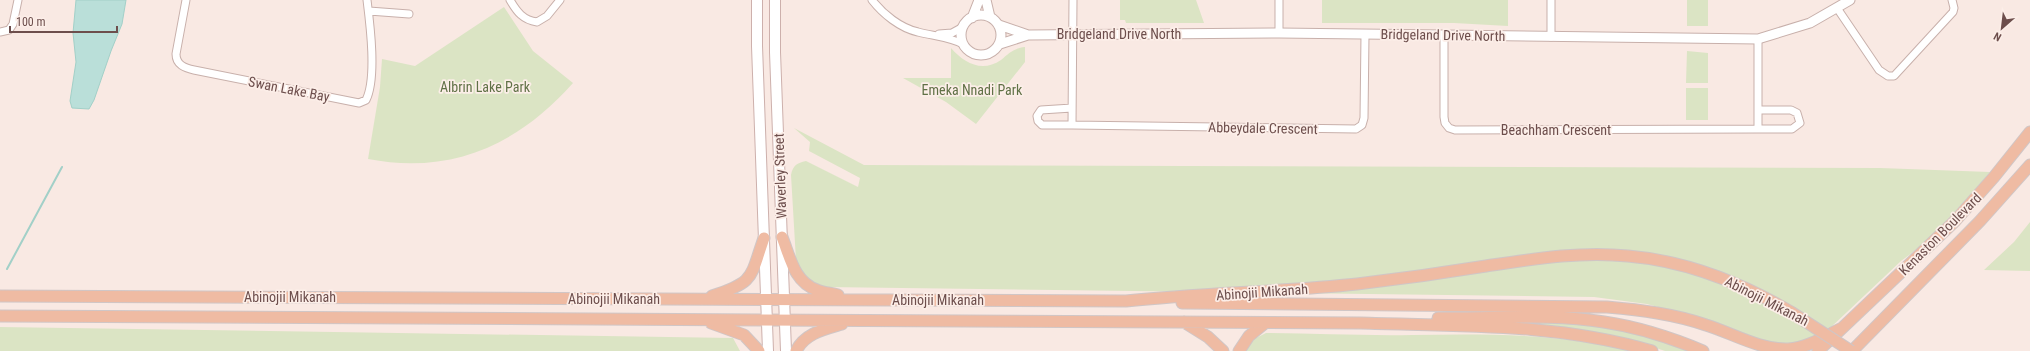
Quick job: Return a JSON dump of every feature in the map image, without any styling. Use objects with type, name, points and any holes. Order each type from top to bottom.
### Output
[{"type":"main road","name":"Waverley Street","points":[[757,0],[768,351]]},
{"type":"main road","name":"Waverley Street","points":[[775,0],[786,351]]},
{"type":"main road","name":"Kenaston Boulevard","points":[[1818,351],[1955,221],[1990,182],[2030,132]]},
{"type":"main road","name":"Kenaston Boulevard","points":[[1851,351],[1980,221],[2030,165]]},
{"type":"main road","points":[[782,237],[793,268],[803,282],[817,290],[856,300]]},
{"type":"main road","points":[[702,299],[730,290],[746,281],[754,269],[764,238]]},
{"type":"main road","name":"Abinojii Mikanah","points":[[0,296],[1126,301],[1338,286],[1416,277],[1539,258],[1608,255],[1665,261],[1704,271],[1739,284],[1791,312],[1851,351]]},
{"type":"main road","points":[[1126,301],[1187,304],[1607,306],[1672,316],[1705,324],[1769,347],[1782,349],[1808,345],[1842,328]]},
{"type":"main road","name":"Abinojii Mikanah","points":[[0,316],[1265,322],[1382,324],[1562,332],[1607,339],[1652,351]]},
{"type":"main road","points":[[1382,324],[1420,318],[1540,317],[1580,319],[1634,328],[1703,351]]},
{"type":"main road","points":[[701,320],[740,333],[750,340],[759,351]]},
{"type":"main road","points":[[796,351],[802,342],[812,334],[855,320]]},
{"type":"main road","points":[[1183,322],[1215,342],[1223,351]]},
{"type":"main road","points":[[1239,351],[1249,336],[1265,322]]},
{"type":"main road","points":[[1858,351],[1864,339]]},
{"type":"street","points":[[0,32],[9,30],[13,24],[18,0]]},
{"type":"street","name":"Swan Lake Bay","points":[[186,0],[176,54],[176,60],[179,64],[194,70],[359,103],[366,100],[371,81],[371,35],[367,0]]},
{"type":"street","points":[[510,0],[519,14],[530,21],[537,22],[547,16],[560,0]]},
{"type":"street","points":[[872,0],[885,14],[906,28],[918,32],[935,34],[952,33],[963,27],[972,18],[979,0]]},
{"type":"street","points":[[986,0],[990,17]]},
{"type":"street","points":[[1072,125],[1073,0]]},
{"type":"street","points":[[1279,0],[1279,33]]},
{"type":"street","points":[[1551,0],[1551,37]]},
{"type":"street","name":"Bridgeland Drive North","points":[[1000,44],[1028,35],[1072,34],[1279,33],[1758,39],[1805,25],[1850,0]]},
{"type":"street","points":[[1837,8],[1879,70],[1888,76],[1894,76],[1953,12],[1954,8],[1952,0]]},
{"type":"street","points":[[369,11],[409,14]]},
{"type":"street","points":[[935,34],[963,44],[971,52],[982,55],[992,52],[1000,44],[1001,38],[999,25],[990,17],[984,15],[972,18]]},
{"type":"street","name":"Bridgeland Drive North","points":[[999,25],[1028,35]]},
{"type":"street","points":[[963,27],[961,36],[963,44]]},
{"type":"street","name":"Abbeydale Crescent","points":[[1072,108],[1041,110],[1037,116],[1038,121],[1042,125],[1356,129],[1362,126],[1364,118],[1365,34]]},
{"type":"street","name":"Beachham Crescent","points":[[1444,36],[1444,117],[1445,123],[1449,128],[1700,131],[1792,129],[1800,123],[1797,113],[1791,110],[1758,110]]},
{"type":"street","points":[[1758,39],[1758,129]]},
{"type":"green space","points":[[1120,0],[1196,0],[1204,23],[1126,23],[1125,20],[1120,20]]},
{"type":"green space","points":[[1322,0],[1508,0],[1508,26],[1454,23],[1322,23]]},
{"type":"green space","points":[[1687,0],[1708,0],[1708,26],[1687,26]]},
{"type":"green space","name":"Albrin Lake Park","points":[[504,7],[533,51],[573,83],[552,105],[529,123],[506,139],[481,150],[455,158],[427,163],[398,163],[368,159],[380,87],[382,59],[415,66]]},
{"type":"green space","name":"Emeka Nnadi Park","points":[[1025,47],[1025,62],[976,124],[946,102],[903,78],[951,78],[951,48],[968,62],[980,66],[987,66],[1001,60],[1015,50]]},
{"type":"green space","points":[[1687,51],[1708,53],[1708,83],[1686,83]]},
{"type":"green space","points":[[1686,88],[1708,88],[1708,120],[1686,120]]},
{"type":"green space","points":[[794,128],[864,165],[1880,168],[1990,172],[1937,231],[1901,261],[1829,329],[1798,345],[1772,345],[1717,323],[1647,304],[1594,297],[825,287],[815,283],[807,277],[801,270],[796,260],[791,175],[796,165],[806,161],[858,187],[860,178],[809,151],[810,142]]},
{"type":"green space","points":[[2030,222],[2030,271],[1984,270],[2014,242]]},
{"type":"green space","points":[[1564,321],[1641,333],[1690,351],[1665,351],[1653,347],[1517,324],[1518,322]]},
{"type":"green space","points":[[0,327],[733,338],[740,351],[0,351]]},
{"type":"green space","points":[[1266,333],[1522,336],[1576,341],[1630,351],[1245,351],[1252,340]]},
{"type":"water","points":[[76,0],[126,0],[122,24],[94,100],[89,109],[72,108],[70,101],[76,62],[73,33]]},
{"type":"waterway","points":[[7,269],[62,167]]}]
